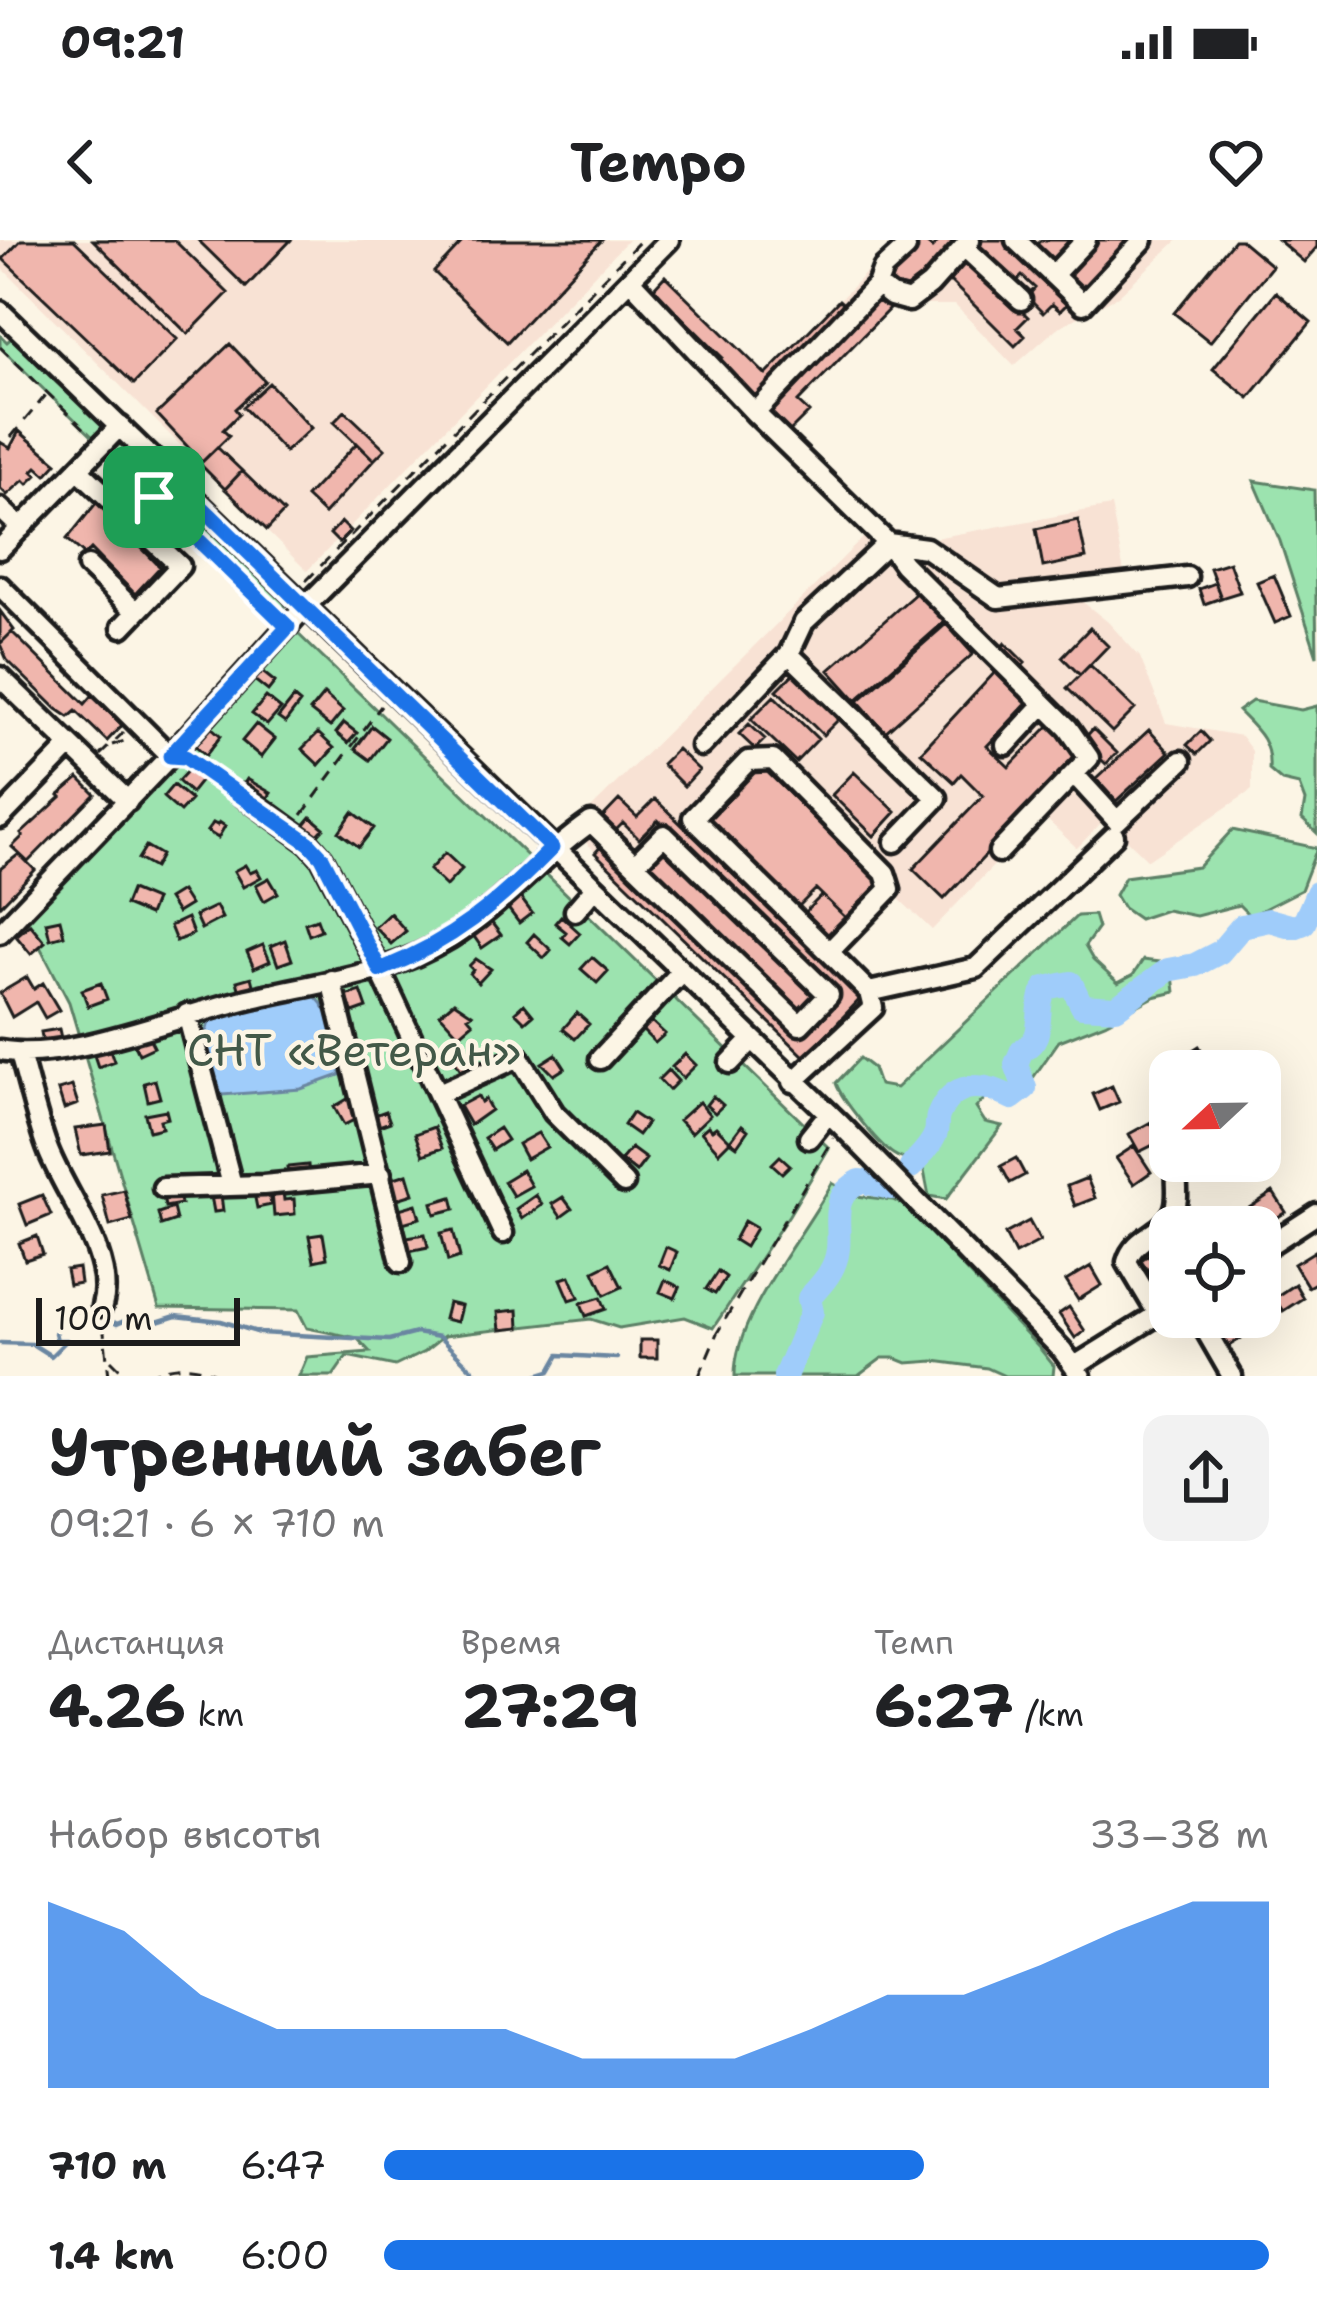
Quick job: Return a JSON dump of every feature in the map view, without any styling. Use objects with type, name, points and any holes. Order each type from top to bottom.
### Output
[{"type":"street","points":[[0,933],[288,627],[302,598],[670,240]]},
{"type":"street","points":[[1053,275],[1086,240]]},
{"type":"street","points":[[1022,242],[1083,304],[1143,240]]},
{"type":"street","points":[[878,285],[891,296],[909,301],[967,243],[1021,299]]},
{"type":"street","points":[[755,412],[878,285],[884,269],[906,248]]},
{"type":"street","points":[[630,280],[1044,704],[1089,758],[999,852]]},
{"type":"street","points":[[0,311],[302,598],[552,848],[834,1119],[1078,1371],[1149,1321]]},
{"type":"street","points":[[0,549],[119,426]]},
{"type":"street","points":[[78,469],[180,566],[129,619],[88,566]]},
{"type":"street","points":[[129,517],[169,475]]},
{"type":"street","points":[[0,508],[21,527]]},
{"type":"street","points":[[888,543],[926,548],[998,598],[1187,577]]},
{"type":"street","points":[[701,746],[789,654],[804,622],[888,543]]},
{"type":"street","points":[[0,586],[170,756]]},
{"type":"street","points":[[789,654],[937,798],[895,842]]},
{"type":"street","points":[[0,677],[128,801]]},
{"type":"street","points":[[1006,746],[1044,704]]},
{"type":"street","points":[[0,818],[70,746]]},
{"type":"street","points":[[794,1082],[873,1008],[869,992],[693,818],[748,760],[772,760],[885,873],[890,890],[829,952]]},
{"type":"street","points":[[1074,774],[1117,821],[1181,761]]},
{"type":"street","points":[[243,795],[322,857],[503,1233]]},
{"type":"street","points":[[0,1050],[20,1054],[84,1043],[380,970],[447,940],[472,923],[552,848],[591,821],[635,865],[800,1025],[829,995],[664,835],[635,865]]},
{"type":"street","points":[[869,992],[976,968],[1114,836]]},
{"type":"street","points":[[574,911],[594,889]]},
{"type":"street","points":[[600,1059],[680,973]]},
{"type":"street","points":[[332,980],[400,1262]]},
{"type":"street","points":[[187,1014],[232,1185]]},
{"type":"street","points":[[730,1063],[751,1041]]},
{"type":"street","points":[[20,1054],[46,1146],[102,1261],[107,1288],[102,1306]]},
{"type":"street","points":[[439,1093],[519,1057],[554,1113],[624,1183]]},
{"type":"street","points":[[809,1138],[834,1119]]},
{"type":"street","points":[[163,1188],[381,1174]]},
{"type":"street","points":[[1281,1237],[1317,1214]]},
{"type":"street","points":[[1149,1234],[1138,1242],[1127,1262],[1149,1291]]},
{"type":"street","points":[[1210,1338],[1232,1376]]},
{"type":"path","points":[[302,598],[641,240]]},
{"type":"path","points":[[0,347],[96,440]]},
{"type":"path","points":[[10,437],[47,393]]},
{"type":"path","points":[[106,450],[288,627]]},
{"type":"path","points":[[291,831],[392,691]]},
{"type":"path","points":[[110,746],[141,728]]},
{"type":"path","points":[[90,765],[110,746],[141,728]]},
{"type":"path","points":[[170,756],[185,757],[243,795]]},
{"type":"path","points":[[699,1376],[834,1119]]},
{"type":"path","points":[[104,1336],[110,1376]]},
{"type":"path","points":[[109,1358],[134,1376]]},
{"type":"path","points":[[148,1376],[168,1366],[208,1370],[219,1376]]},
{"type":"shaded area","points":[[0,240],[628,240],[307,571],[0,266]]},
{"type":"shaded area","points":[[898,240],[1178,240],[1118,296],[1057,328],[1014,366],[955,305],[893,305],[798,401],[809,412],[794,427],[653,289],[665,276],[766,375]]},
{"type":"shaded area","points":[[1111,506],[1124,572],[1075,578],[1078,598],[1140,657],[1166,723],[1241,736],[1252,751],[1252,790],[1148,860],[1105,819],[1077,848],[1042,815],[932,930],[899,899],[831,968],[861,998],[805,1057],[571,828],[881,520],[924,540]]},
{"type":"green space","points":[[0,335],[7,342],[15,335],[102,419],[105,426],[96,440],[0,347]]},
{"type":"green space","points":[[125,443],[157,474],[147,490],[106,450]]},
{"type":"green space","points":[[1254,481],[1314,490],[1317,656],[1280,541]]},
{"type":"green space","points":[[174,489],[279,591],[285,605],[280,621],[155,497]]},
{"type":"green space","name":"СНТ «Ветеран»","points":[[294,630],[829,1148],[713,1328],[685,1317],[619,1328],[591,1319],[444,1336],[395,1366],[347,1356],[333,1376],[299,1376],[307,1357],[370,1352],[357,1338],[307,1328],[298,1310],[159,1308],[69,1002],[26,920]]},
{"type":"green space","points":[[1252,701],[1301,710],[1317,706],[1317,833],[1302,819],[1305,801],[1299,785],[1282,781],[1269,770],[1265,744],[1238,711]]},
{"type":"green space","points":[[1232,830],[1317,848],[1301,890],[1250,916],[1239,905],[1196,916],[1166,910],[1139,919],[1123,908],[1115,895],[1125,877],[1198,867]]},
{"type":"green space","points":[[1094,915],[1098,928],[1085,946],[1093,960],[1118,983],[1133,975],[1143,960],[1159,962],[1173,975],[1175,992],[1059,1041],[1028,1085],[987,1096],[976,1108],[985,1122],[1002,1126],[946,1199],[929,1196],[922,1161],[886,1149],[836,1083],[860,1058],[873,1068],[879,1085],[896,1088],[1077,916]]},
{"type":"green space","points":[[832,1183],[856,1196],[905,1206],[1041,1350],[1054,1366],[1053,1376],[1005,1376],[987,1368],[882,1358],[858,1376],[735,1376],[738,1353],[758,1303]]},
{"type":"water","points":[[315,996],[332,1022],[340,1075],[301,1089],[222,1095],[207,1057],[211,1017]]},
{"type":"building","points":[[21,240],[74,240],[177,339],[134,384],[3,259]]},
{"type":"building","points":[[93,240],[174,240],[228,293],[188,334]]},
{"type":"building","points":[[198,240],[291,240],[246,287]]},
{"type":"building","points":[[464,240],[602,240],[507,342],[434,272]]},
{"type":"building","points":[[922,240],[932,248],[940,240],[958,240],[906,296],[886,278]]},
{"type":"building","points":[[982,240],[1004,240],[1069,302],[1060,311],[1052,304],[1043,313],[1027,297],[1035,288],[1022,276],[1014,284],[975,247]]},
{"type":"building","points":[[1041,240],[1077,240],[1054,265],[1034,247]]},
{"type":"building","points":[[1095,240],[1131,240],[1082,293],[1062,275]]},
{"type":"building","points":[[1234,240],[1241,240],[1272,266],[1210,342],[1174,313]]},
{"type":"building","points":[[1278,240],[1317,240],[1317,247],[1304,262]]},
{"type":"building","points":[[966,257],[1028,317],[1017,328],[1025,336],[1015,346],[946,277]]},
{"type":"building","points":[[665,276],[766,375],[839,300],[849,309],[756,404],[716,364],[722,357],[653,289]]},
{"type":"building","points":[[1276,292],[1311,322],[1249,398],[1213,369]]},
{"type":"building","points":[[882,293],[893,305],[798,402],[809,412],[788,433],[766,411]]},
{"type":"building","points":[[230,344],[265,381],[235,409],[239,414],[223,430],[229,436],[202,462],[157,414]]},
{"type":"building","points":[[269,383],[311,428],[285,452],[243,407]]},
{"type":"building","points":[[345,411],[385,449],[374,460],[334,422]]},
{"type":"building","points":[[19,431],[57,463],[46,475],[37,467],[33,471],[37,475],[28,484],[24,480],[7,495],[0,488],[0,442],[10,448]]},
{"type":"building","points":[[357,443],[374,460],[324,514],[306,497]]},
{"type":"building","points":[[217,447],[242,471],[225,489],[200,464]]},
{"type":"building","points":[[242,471],[284,512],[267,530],[225,489]]},
{"type":"building","points":[[97,502],[160,567],[135,594],[91,549],[85,555],[67,539]]},
{"type":"building","points":[[1078,520],[1086,558],[1043,567],[1036,529]]},
{"type":"building","points":[[341,522],[350,531],[339,543],[330,534]]},
{"type":"building","points":[[1229,562],[1240,592],[1221,598],[1210,568]]},
{"type":"building","points":[[1274,575],[1291,616],[1275,623],[1257,582]]},
{"type":"building","points":[[1215,583],[1221,598],[1204,604],[1199,589]]},
{"type":"building","points":[[917,592],[944,622],[856,700],[829,670]]},
{"type":"building","points":[[0,611],[14,630],[0,644]]},
{"type":"building","points":[[946,624],[973,654],[885,732],[858,701]]},
{"type":"building","points":[[1090,628],[1108,646],[1080,675],[1062,657]]},
{"type":"building","points":[[12,632],[85,704],[92,696],[122,725],[107,741],[76,711],[69,717],[57,709],[7,660],[0,644]]},
{"type":"building","points":[[1005,643],[1025,663],[1017,671],[997,652]]},
{"type":"building","points":[[1090,665],[1135,709],[1112,732],[1067,688]]},
{"type":"building","points":[[260,670],[275,682],[268,691],[253,679]]},
{"type":"building","points":[[997,670],[1030,700],[987,746],[1009,767],[1050,725],[1081,755],[944,899],[913,869],[983,796],[961,774],[954,782],[921,752]]},
{"type":"building","points":[[794,673],[840,718],[823,735],[777,690]]},
{"type":"building","points":[[324,694],[343,711],[330,727],[310,711]]},
{"type":"building","points":[[774,696],[818,739],[796,762],[751,719]]},
{"type":"building","points":[[266,697],[281,709],[267,725],[252,714]]},
{"type":"building","points":[[294,698],[300,703],[285,723],[278,718]]},
{"type":"building","points":[[344,723],[357,733],[348,743],[336,733]]},
{"type":"building","points":[[256,724],[275,739],[261,757],[242,741]]},
{"type":"building","points":[[749,724],[765,739],[755,749],[739,734]]},
{"type":"building","points":[[372,726],[387,738],[370,760],[355,749]]},
{"type":"building","points":[[211,727],[221,736],[206,755],[196,746]]},
{"type":"building","points":[[1093,729],[1117,753],[1106,764],[1082,741]]},
{"type":"building","points":[[1149,730],[1169,752],[1116,801],[1096,779]]},
{"type":"building","points":[[1201,731],[1210,741],[1197,754],[1187,745]]},
{"type":"building","points":[[318,733],[334,748],[319,765],[302,749]]},
{"type":"building","points":[[677,749],[699,770],[684,786],[662,764]]},
{"type":"building","points":[[761,766],[882,884],[847,919],[816,889],[798,907],[708,821]]},
{"type":"building","points":[[191,767],[203,778],[191,793],[178,781]]},
{"type":"building","points":[[854,772],[896,812],[874,836],[832,795]]},
{"type":"building","points":[[79,778],[95,794],[28,862],[12,847]]},
{"type":"building","points":[[247,779],[271,793],[264,804],[240,790]]},
{"type":"building","points":[[173,785],[191,800],[180,812],[163,797]]},
{"type":"building","points":[[655,799],[861,998],[805,1057],[595,853],[606,841],[801,1031],[837,994],[658,820],[639,839],[623,823],[611,835],[598,822],[619,800],[637,817]]},
{"type":"building","points":[[353,812],[374,828],[359,847],[339,832]]},
{"type":"building","points":[[311,817],[324,828],[314,839],[301,829]]},
{"type":"building","points":[[219,822],[225,826],[218,838],[207,831]]},
{"type":"building","points":[[665,845],[819,994],[799,1015],[644,866]]},
{"type":"building","points":[[146,846],[161,855],[154,868],[138,859]]},
{"type":"building","points":[[445,853],[462,869],[446,886],[429,870]]},
{"type":"building","points":[[19,854],[35,870],[0,906],[0,869]]},
{"type":"building","points":[[245,865],[261,877],[243,887],[234,871]]},
{"type":"building","points":[[269,878],[278,893],[264,901],[256,885]]},
{"type":"building","points":[[131,890],[155,900],[149,915],[125,905]]},
{"type":"building","points":[[181,891],[190,905],[177,913],[168,899]]},
{"type":"building","points":[[822,895],[845,917],[825,937],[802,915]]},
{"type":"building","points":[[520,897],[532,913],[519,923],[507,907]]},
{"type":"building","points":[[216,906],[222,918],[201,929],[195,916]]},
{"type":"building","points":[[390,913],[406,931],[391,944],[375,927]]},
{"type":"building","points":[[561,916],[580,933],[570,944],[562,937],[566,932],[555,923]]},
{"type":"building","points":[[187,918],[193,934],[176,941],[170,926]]},
{"type":"building","points":[[60,919],[64,935],[50,939],[46,922]]},
{"type":"building","points":[[317,919],[321,930],[309,935],[305,923]]},
{"type":"building","points":[[491,922],[501,935],[482,948],[473,935]]},
{"type":"building","points":[[30,924],[45,942],[31,954],[16,936]]},
{"type":"building","points":[[534,934],[551,950],[544,958],[527,942]]},
{"type":"building","points":[[285,940],[292,960],[278,965],[271,946]]},
{"type":"building","points":[[263,945],[270,961],[254,968],[247,952]]},
{"type":"building","points":[[592,957],[608,971],[597,983],[581,969]]},
{"type":"building","points":[[476,959],[491,969],[478,983],[469,966]]},
{"type":"building","points":[[27,977],[34,989],[43,983],[59,1010],[45,1018],[36,1002],[12,1017],[0,993]]},
{"type":"building","points":[[251,977],[255,993],[241,996],[237,981]]},
{"type":"building","points":[[101,983],[107,999],[88,1006],[82,990]]},
{"type":"building","points":[[361,991],[367,1008],[353,1013],[346,996]]},
{"type":"building","points":[[454,1002],[472,1014],[468,1017],[473,1023],[459,1035],[440,1014]]},
{"type":"building","points":[[524,1004],[533,1015],[525,1022],[515,1012]]},
{"type":"building","points":[[577,1013],[589,1024],[575,1039],[563,1029]]},
{"type":"building","points":[[651,1021],[665,1034],[655,1043],[642,1030]]},
{"type":"building","points":[[59,1029],[62,1043],[44,1047],[41,1032]]},
{"type":"building","points":[[148,1035],[154,1047],[139,1054],[133,1041]]},
{"type":"building","points":[[108,1044],[114,1061],[98,1067],[92,1049]]},
{"type":"building","points":[[467,1049],[475,1061],[461,1070],[453,1058]]},
{"type":"building","points":[[556,1054],[565,1068],[554,1075],[542,1063]]},
{"type":"building","points":[[685,1054],[696,1065],[683,1078],[672,1067]]},
{"type":"building","points":[[668,1070],[678,1081],[669,1090],[659,1079]]},
{"type":"building","points":[[155,1080],[160,1098],[148,1101],[144,1083]]},
{"type":"building","points":[[72,1086],[78,1104],[64,1109],[58,1090]]},
{"type":"building","points":[[1112,1086],[1119,1102],[1100,1110],[1093,1094]]},
{"type":"building","points":[[478,1096],[491,1110],[470,1125],[459,1106]]},
{"type":"building","points":[[713,1096],[723,1105],[715,1113],[706,1105]]},
{"type":"building","points":[[349,1098],[360,1117],[344,1125],[334,1107]]},
{"type":"building","points":[[699,1102],[710,1115],[691,1133],[679,1120]]},
{"type":"building","points":[[166,1110],[168,1118],[160,1120],[162,1128],[149,1131],[145,1114]]},
{"type":"building","points":[[386,1111],[390,1122],[379,1126],[375,1115]]},
{"type":"building","points":[[632,1113],[647,1123],[638,1135],[624,1125]]},
{"type":"building","points":[[1149,1123],[1149,1147],[1139,1152],[1129,1134]]},
{"type":"building","points":[[106,1125],[110,1151],[81,1155],[75,1129]]},
{"type":"building","points":[[742,1125],[748,1130],[737,1146],[730,1141]]},
{"type":"building","points":[[434,1127],[442,1148],[423,1155],[415,1134]]},
{"type":"building","points":[[716,1127],[730,1141],[719,1152],[701,1132]]},
{"type":"building","points":[[499,1128],[507,1140],[492,1150],[484,1138]]},
{"type":"building","points":[[538,1133],[547,1147],[526,1159],[518,1144]]},
{"type":"building","points":[[1134,1146],[1149,1173],[1134,1184],[1116,1158]]},
{"type":"building","points":[[631,1148],[646,1159],[636,1172],[621,1160]]},
{"type":"building","points":[[780,1156],[790,1165],[782,1173],[772,1164]]},
{"type":"building","points":[[1016,1158],[1025,1175],[1010,1183],[1001,1166]]},
{"type":"building","points":[[308,1165],[309,1175],[288,1176],[287,1167]]},
{"type":"building","points":[[522,1170],[531,1186],[513,1196],[504,1181]]},
{"type":"building","points":[[407,1174],[413,1194],[397,1199],[391,1179]]},
{"type":"building","points":[[1087,1178],[1095,1198],[1075,1206],[1067,1186]]},
{"type":"building","points":[[124,1190],[132,1220],[110,1226],[102,1195]]},
{"type":"building","points":[[268,1190],[271,1205],[257,1208],[254,1193]]},
{"type":"building","points":[[283,1191],[284,1200],[294,1199],[295,1214],[274,1216],[272,1192]]},
{"type":"building","points":[[1273,1192],[1286,1212],[1281,1215],[1281,1206],[1252,1206]]},
{"type":"building","points":[[179,1193],[181,1204],[165,1207],[163,1196]]},
{"type":"building","points":[[42,1195],[51,1215],[27,1225],[19,1204]]},
{"type":"building","points":[[221,1195],[223,1211],[214,1212],[211,1196]]},
{"type":"building","points":[[536,1195],[542,1205],[522,1219],[516,1209]]},
{"type":"building","points":[[452,1197],[455,1209],[435,1214],[432,1203]]},
{"type":"building","points":[[563,1197],[572,1209],[561,1217],[552,1204]]},
{"type":"building","points":[[416,1204],[420,1218],[403,1223],[399,1209]]},
{"type":"building","points":[[173,1208],[176,1220],[161,1225],[158,1213]]},
{"type":"building","points":[[744,1221],[756,1228],[745,1247],[734,1240]]},
{"type":"building","points":[[1029,1221],[1040,1241],[1015,1254],[1005,1234]]},
{"type":"building","points":[[453,1230],[460,1257],[448,1261],[441,1233]]},
{"type":"building","points":[[323,1234],[327,1258],[314,1261],[309,1236]]},
{"type":"building","points":[[425,1234],[428,1247],[409,1251],[407,1237]]},
{"type":"building","points":[[37,1236],[43,1254],[25,1260],[19,1243]]},
{"type":"building","points":[[666,1247],[677,1252],[670,1270],[659,1265]]},
{"type":"building","points":[[1315,1251],[1317,1282],[1308,1287],[1294,1264]]},
{"type":"building","points":[[610,1263],[622,1287],[605,1295],[594,1271]]},
{"type":"building","points":[[1091,1266],[1102,1285],[1078,1300],[1066,1281]]},
{"type":"building","points":[[78,1268],[80,1283],[69,1285],[66,1270]]},
{"type":"building","points":[[718,1271],[726,1277],[715,1294],[706,1289]]},
{"type":"building","points":[[570,1276],[579,1297],[570,1300],[561,1279]]},
{"type":"building","points":[[665,1280],[680,1287],[675,1298],[660,1292]]},
{"type":"building","points":[[1295,1284],[1303,1298],[1283,1311],[1281,1293]]},
{"type":"building","points":[[601,1297],[606,1309],[586,1316],[581,1303]]},
{"type":"building","points":[[448,1303],[461,1306],[457,1322],[444,1319]]},
{"type":"building","points":[[1069,1307],[1085,1331],[1075,1338],[1059,1314]]},
{"type":"building","points":[[518,1310],[519,1328],[500,1330],[498,1312]]},
{"type":"building","points":[[1221,1338],[1242,1338],[1227,1347]]},
{"type":"building","points":[[640,1340],[657,1340],[657,1358],[640,1358]]},
{"type":"waterway","points":[[911,1167],[933,1139],[944,1104],[960,1090],[980,1087],[1012,1098],[1025,1088],[1016,1064],[1038,1031],[1045,988],[1071,983],[1082,1006],[1116,1008],[1168,970],[1195,965],[1220,952],[1242,926],[1269,920],[1294,927],[1304,923],[1317,893]]},
{"type":"waterway","points":[[785,1376],[812,1312],[809,1298],[835,1263],[838,1210],[844,1194],[860,1181],[891,1188]]},
{"type":"waterway","points":[[0,1343],[32,1344],[51,1356],[67,1340],[57,1340],[55,1333],[68,1309],[101,1315],[117,1324],[131,1318],[157,1322],[176,1316],[221,1321],[260,1333],[389,1340],[416,1333],[439,1337],[479,1376]]},
{"type":"waterway","points":[[534,1376],[550,1371],[559,1355],[617,1358]]},
{"type":"route","points":[[169,475],[552,848],[472,923],[447,940],[380,970],[342,891],[309,843],[185,757],[170,756],[288,627],[154,497],[151,494],[169,475]]}]
